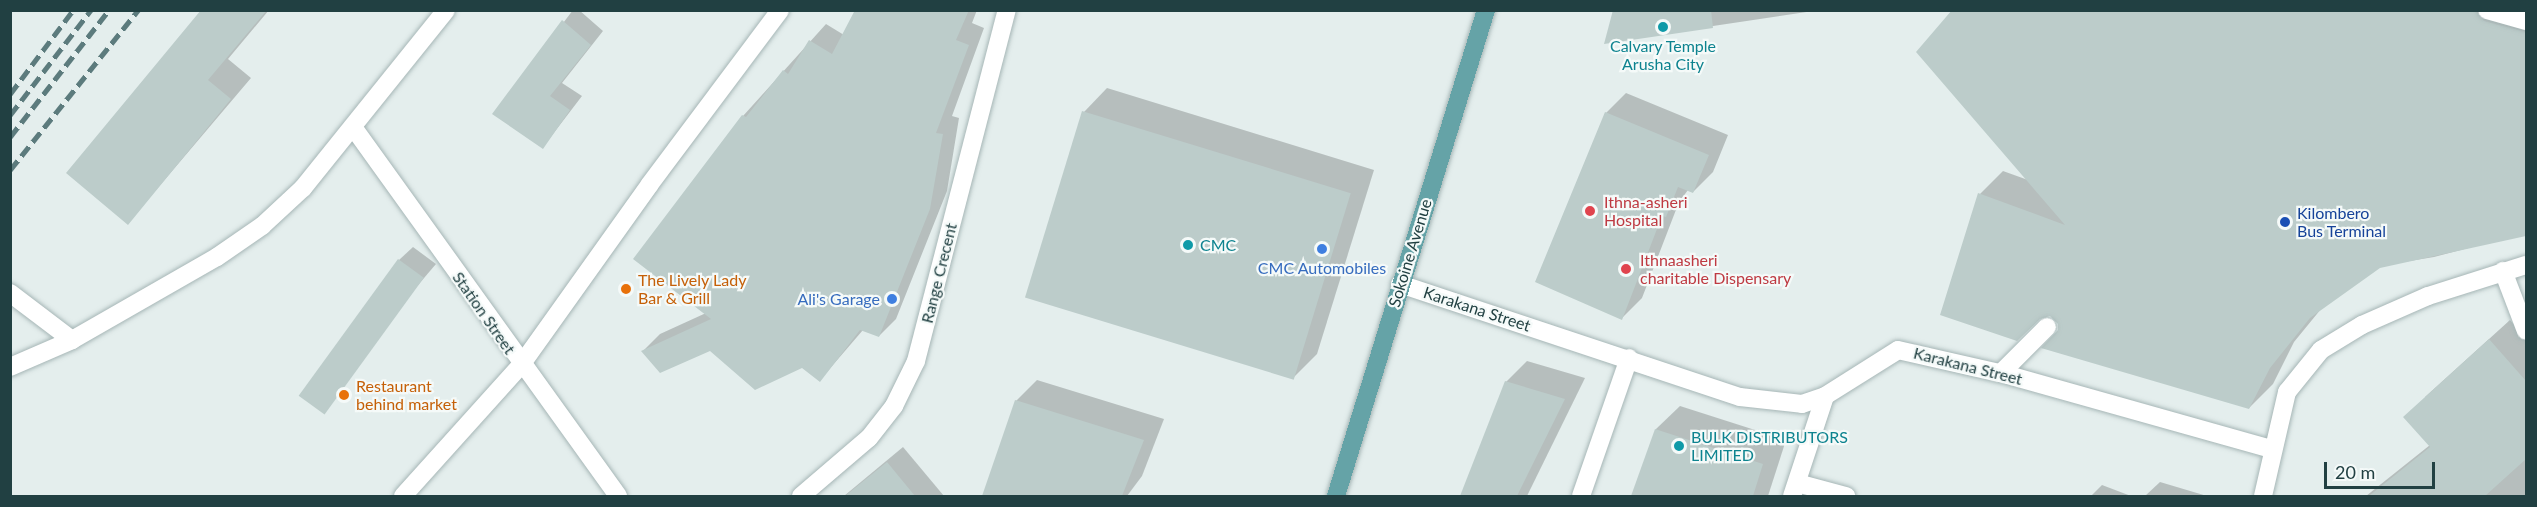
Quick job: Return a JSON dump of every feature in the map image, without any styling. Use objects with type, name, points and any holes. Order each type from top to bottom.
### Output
[{"type":"main road","name":"Sokoine Avenue","points":[[1336,496],[1486,10]]},
{"type":"street","points":[[10,367],[72,340],[217,257],[262,226],[303,188],[446,10]]},
{"type":"street","points":[[403,496],[521,365],[650,184],[780,10]]},
{"type":"street","name":"Range Crecent","points":[[801,496],[869,438],[894,406],[916,361],[1007,10]]},
{"type":"street","points":[[2487,10],[2526,21]]},
{"type":"street","name":"Station Street","points":[[353,127],[521,365],[618,496]]},
{"type":"street","points":[[2283,496],[2266,489],[2271,449],[2287,392],[2320,350],[2362,325],[2428,296],[2526,265]]},
{"type":"street","points":[[2504,271],[2526,331]]},
{"type":"street","name":"Karakana Street","points":[[1400,284],[1629,358],[1740,398],[1802,404],[1825,396],[1898,350],[2001,374],[2271,449]]},
{"type":"street","points":[[10,293],[72,340]]},
{"type":"street","points":[[2001,374],[2047,327]]},
{"type":"street","points":[[1581,496],[1629,358]]},
{"type":"street","points":[[1825,396],[1795,490],[1846,496]]},
{"type":"building","points":[[201,10],[267,10],[208,80],[231,99],[128,225],[66,173]]},
{"type":"building","points":[[855,10],[969,10],[956,40],[969,45],[936,133],[943,134],[930,209],[879,337],[860,330],[820,382],[802,368],[755,390],[710,351],[660,373],[641,351],[711,319],[633,259],[742,115],[746,117],[783,70],[788,74],[809,40],[832,54]]},
{"type":"building","name":"Calvary Temple Arusha City","points":[[1613,10],[1711,10],[1713,28],[1604,44]]},
{"type":"building","name":"Kilombero Bus Terminal","points":[[1952,10],[2476,10],[2484,21],[2526,32],[2526,236],[2380,268],[2310,318],[2270,368],[2249,409],[2041,348],[2058,330],[2058,324],[2050,316],[2040,319],[2017,341],[1940,315],[1978,193],[2065,225],[1916,52]]},
{"type":"building","points":[[562,20],[591,45],[550,96],[570,110],[543,149],[492,114]]},
{"type":"building","name":"CMC","points":[[1082,111],[1351,193],[1294,380],[1025,297]]},
{"type":"building","name":"Ithna-asheri Hospital","points":[[1605,112],[1709,155],[1693,193],[1678,187],[1666,217],[1662,216],[1622,320],[1535,282]]},
{"type":"building","points":[[398,259],[424,278],[325,415],[299,396]]},
{"type":"building","points":[[2489,339],[2526,381],[2526,459],[2485,496],[2369,496],[2430,447],[2403,417]]},
{"type":"building","points":[[1505,381],[1565,399],[1517,496],[1460,496]]},
{"type":"building","points":[[1015,400],[1144,440],[1122,496],[982,496]]},
{"type":"building","name":"BULK DISTRIBUTORS LIMITED","points":[[1655,429],[1763,464],[1753,496],[1631,496]]},
{"type":"building","points":[[887,462],[915,496],[845,496]]},
{"type":"railway","points":[[10,94],[73,10]]},
{"type":"railway","points":[[10,115],[91,10]]},
{"type":"railway","points":[[10,137],[109,10]]},
{"type":"railway","points":[[10,170],[138,10]]},
{"type":"place","name":"Calvary Temple Arusha City","points":[[1663,27]]},
{"type":"place","name":"Ithna-asheri Hospital","points":[[1590,211]]},
{"type":"place","name":"Kilombero Bus Terminal","points":[[2285,222]]},
{"type":"place","name":"CMC","points":[[1188,245]]},
{"type":"place","name":"CMC Automobiles","points":[[1322,249]]},
{"type":"place","name":"Ithnaasheri charitable Dispensary","points":[[1626,269]]},
{"type":"place","name":"The Lively Lady Bar & Grill","points":[[626,289]]},
{"type":"place","name":"Ali's Garage","points":[[892,299]]},
{"type":"place","name":"Restaurant behind market","points":[[344,395]]},
{"type":"place","name":"BULK DISTRIBUTORS LIMITED","points":[[1679,446]]}]
